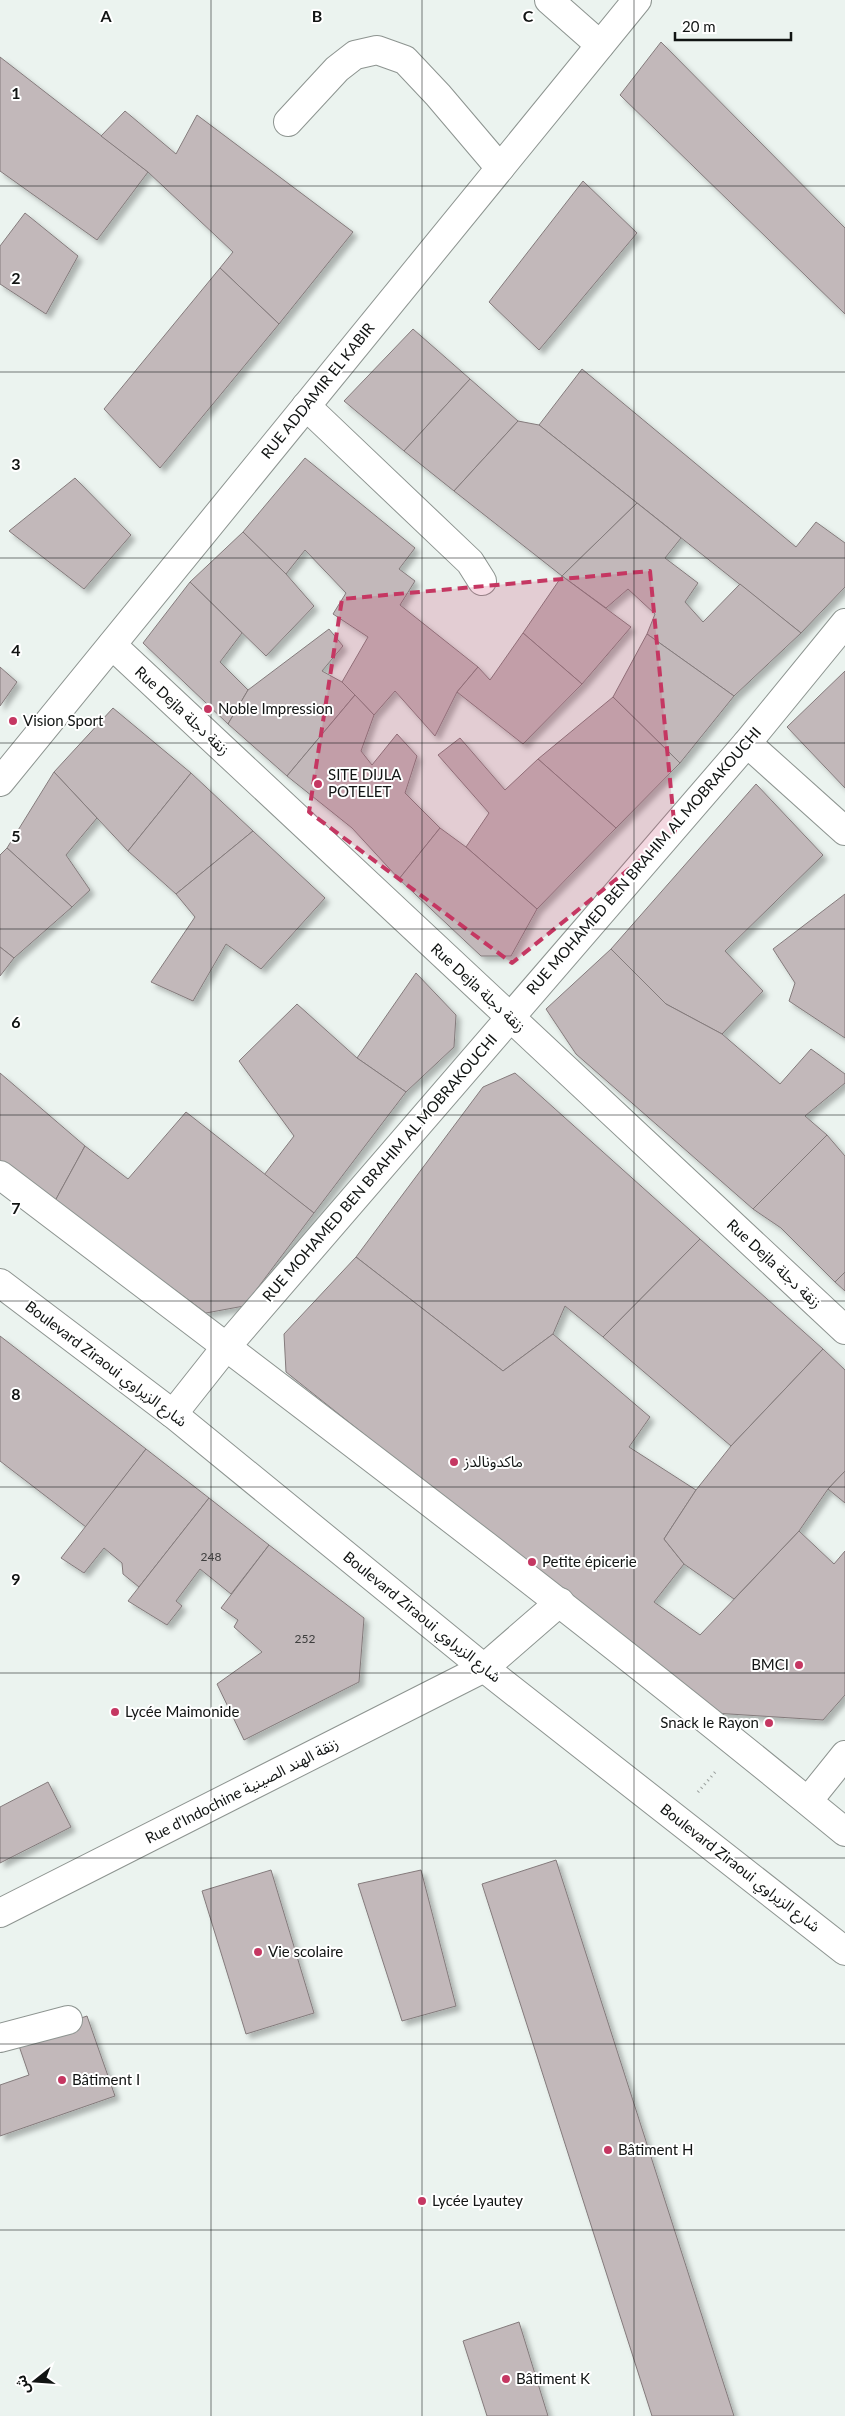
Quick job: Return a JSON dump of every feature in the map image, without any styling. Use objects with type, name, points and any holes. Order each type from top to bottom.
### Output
[{"type":"street","points":[[549,0],[600,44]]},
{"type":"street","name":"RUE ADDAMIR EL KABIR","points":[[0,782],[637,0]]},
{"type":"street","points":[[288,122],[337,69],[355,55],[377,50],[404,60],[438,95],[500,168]]},
{"type":"street","points":[[306,406],[470,562],[482,581]]},
{"type":"street","name":"RUE MOHAMED BEN BRAHIM AL MOBRAKOUCHI","points":[[173,1414],[226,1347],[747,743],[845,623]]},
{"type":"street","name":"Rue Dejla زنقة دجلة","points":[[112,645],[845,1330]]},
{"type":"street","points":[[747,743],[845,831]]},
{"type":"street","points":[[0,1175],[560,1602],[845,1832]]},
{"type":"street","name":"Boulevard Ziraoui شارع الزيراوي","points":[[0,1282],[173,1414],[484,1668],[676,1816],[845,1951]]},
{"type":"street","name":"Rue d'Indochine زنقة الهند الصينية","points":[[0,1913],[484,1668],[560,1602]]},
{"type":"street","points":[[808,1801],[845,1755]]},
{"type":"street","points":[[0,2038],[68,2020]]},
{"type":"path","points":[[676,1816],[739,1745]]},
{"type":"highlighted area","points":[[650,571],[675,832],[512,963],[309,812],[342,599]]},
{"type":"building","points":[[661,42],[845,228],[845,314],[620,95]]},
{"type":"building","points":[[0,57],[148,172],[97,240],[0,171]]},
{"type":"building","points":[[125,111],[176,154],[197,115],[353,232],[279,324],[220,268],[233,252],[148,172],[101,136]]},
{"type":"building","points":[[583,181],[637,233],[539,350],[489,302]]},
{"type":"building","points":[[25,213],[78,256],[46,314],[0,284],[0,246]]},
{"type":"building","points":[[220,268],[279,324],[160,468],[104,409]]},
{"type":"building","points":[[413,329],[470,379],[404,451],[344,401]]},
{"type":"building","points":[[582,369],[796,547],[816,522],[845,543],[845,587],[801,633],[539,425]]},
{"type":"building","points":[[470,379],[518,421],[454,491],[404,451]]},
{"type":"building","points":[[518,421],[539,425],[637,503],[562,576],[454,491]]},
{"type":"building","points":[[305,458],[415,548],[399,569],[415,581],[400,605],[478,667],[457,692],[435,736],[395,691],[374,715],[342,682],[368,637],[333,614],[346,593],[305,550],[286,574],[243,532]]},
{"type":"building","points":[[75,478],[131,535],[84,589],[9,531]]},
{"type":"building","points":[[637,503],[681,538],[665,558],[698,583],[685,602],[703,622],[740,584],[801,633],[734,696],[647,634],[655,614],[628,589],[606,608],[562,576]]},
{"type":"building","points":[[243,532],[286,574],[314,606],[266,656],[190,582]]},
{"type":"building","points":[[562,576],[631,627],[582,684],[523,633]]},
{"type":"building","points":[[190,582],[242,633],[220,662],[248,690],[228,724],[143,643]]},
{"type":"building","points":[[329,629],[343,646],[322,671],[342,682],[355,695],[287,776],[228,724],[248,690]]},
{"type":"building","points":[[523,633],[582,684],[523,744],[457,692],[478,667],[490,680]]},
{"type":"building","points":[[647,634],[734,696],[680,763],[613,697]]},
{"type":"building","points":[[0,667],[17,682],[0,706]]},
{"type":"building","points":[[845,671],[845,788],[787,727]]},
{"type":"building","points":[[355,695],[374,715],[361,751],[372,765],[397,734],[417,756],[405,793],[440,828],[399,879],[352,828],[287,776]]},
{"type":"building","points":[[613,697],[680,763],[616,828],[538,759]]},
{"type":"building","points":[[113,708],[191,773],[128,851],[54,772]]},
{"type":"building","points":[[460,738],[505,790],[538,759],[616,828],[537,909],[466,847],[489,813],[438,755]]},
{"type":"building","points":[[54,772],[97,818],[66,855],[90,890],[72,907],[7,848]]},
{"type":"building","points":[[191,773],[253,831],[176,894],[128,851]]},
{"type":"building","points":[[756,784],[823,855],[725,951],[763,991],[722,1034],[666,1004],[611,949]]},
{"type":"building","points":[[440,828],[466,847],[537,909],[511,956],[481,956],[399,879]]},
{"type":"building","points":[[253,831],[325,898],[261,969],[226,944],[193,1001],[151,982],[195,917],[176,894]]},
{"type":"building","points":[[7,848],[72,907],[14,958],[0,947],[0,855]]},
{"type":"building","points":[[845,894],[845,1038],[789,1001],[795,983],[773,949]]},
{"type":"building","points":[[0,947],[14,958],[0,976]]},
{"type":"building","points":[[611,949],[666,1004],[722,1034],[780,1084],[811,1049],[845,1074],[845,1083],[805,1116],[827,1135],[753,1209],[576,1054],[546,1009]]},
{"type":"building","points":[[416,973],[456,1015],[454,1047],[406,1092],[357,1058]]},
{"type":"building","points":[[297,1004],[357,1058],[406,1092],[314,1213],[264,1175],[294,1136],[239,1061]]},
{"type":"building","points":[[0,1073],[85,1146],[55,1201],[0,1164]]},
{"type":"building","points":[[515,1073],[700,1239],[603,1337],[565,1306],[553,1334],[503,1371],[356,1257],[483,1087]]},
{"type":"building","points":[[186,1112],[314,1213],[244,1306],[206,1313],[55,1201],[85,1146],[128,1179]]},
{"type":"building","points":[[827,1135],[845,1156],[845,1272],[835,1282],[781,1228],[753,1209]]},
{"type":"building","points":[[700,1239],[823,1349],[731,1446],[603,1337]]},
{"type":"building","points":[[356,1257],[503,1371],[553,1334],[650,1417],[629,1447],[696,1490],[664,1539],[684,1564],[654,1602],[700,1635],[799,1531],[834,1564],[845,1551],[845,1695],[823,1720],[714,1713],[286,1372],[284,1334]]},
{"type":"building","points":[[845,1272],[845,1291],[835,1282]]},
{"type":"building","points":[[0,1336],[146,1449],[86,1527],[0,1461]]},
{"type":"building","points":[[823,1349],[845,1370],[845,1471],[828,1489],[799,1531],[734,1599],[684,1564],[664,1539],[696,1490],[731,1446]]},
{"type":"building","points":[[146,1449],[209,1498],[139,1587],[123,1574],[122,1563],[104,1548],[84,1573],[61,1558]]},
{"type":"building","points":[[845,1471],[845,1503],[828,1489]]},
{"type":"building","points":[[209,1498],[269,1545],[231,1594],[200,1569],[176,1601],[182,1606],[167,1625],[128,1601]]},
{"type":"building","points":[[269,1545],[364,1618],[359,1682],[244,1740],[217,1684],[262,1652],[234,1627],[238,1620],[221,1608]]},
{"type":"building","points":[[48,1782],[71,1827],[0,1863],[0,1807]]},
{"type":"building","name":"Bâtiment H","points":[[556,1860],[734,2416],[652,2416],[482,1884]]},
{"type":"building","name":"Vie scolaire","points":[[271,1870],[314,2013],[246,2034],[202,1891]]},
{"type":"building","points":[[421,1870],[456,2006],[402,2021],[358,1884]]},
{"type":"building","name":"Bâtiment I","points":[[87,2016],[115,2096],[0,2136],[0,2085],[29,2075],[17,2040]]},
{"type":"building","name":"Bâtiment K","points":[[519,2322],[548,2416],[487,2416],[463,2341]]},
{"type":"place","name":"Noble Impression","points":[[208,709]]},
{"type":"place","name":"Vision Sport","points":[[13,721]]},
{"type":"place","name":"SITE DIJLA POTELET","points":[[318,784]]},
{"type":"place","name":"ماكدونالدز","points":[[454,1462]]},
{"type":"place","name":"Petite épicerie","points":[[532,1562]]},
{"type":"place","name":"BMCI","points":[[799,1665]]},
{"type":"place","name":"Lycée Maimonide","points":[[115,1712]]},
{"type":"place","name":"Snack le Rayon","points":[[769,1723]]},
{"type":"place","name":"Vie scolaire","points":[[258,1952]]},
{"type":"place","name":"Bâtiment I","points":[[62,2080]]},
{"type":"place","name":"Bâtiment H","points":[[608,2150]]},
{"type":"place","name":"Lycée Lyautey","points":[[422,2201]]},
{"type":"place","name":"Bâtiment K","points":[[506,2379]]}]
